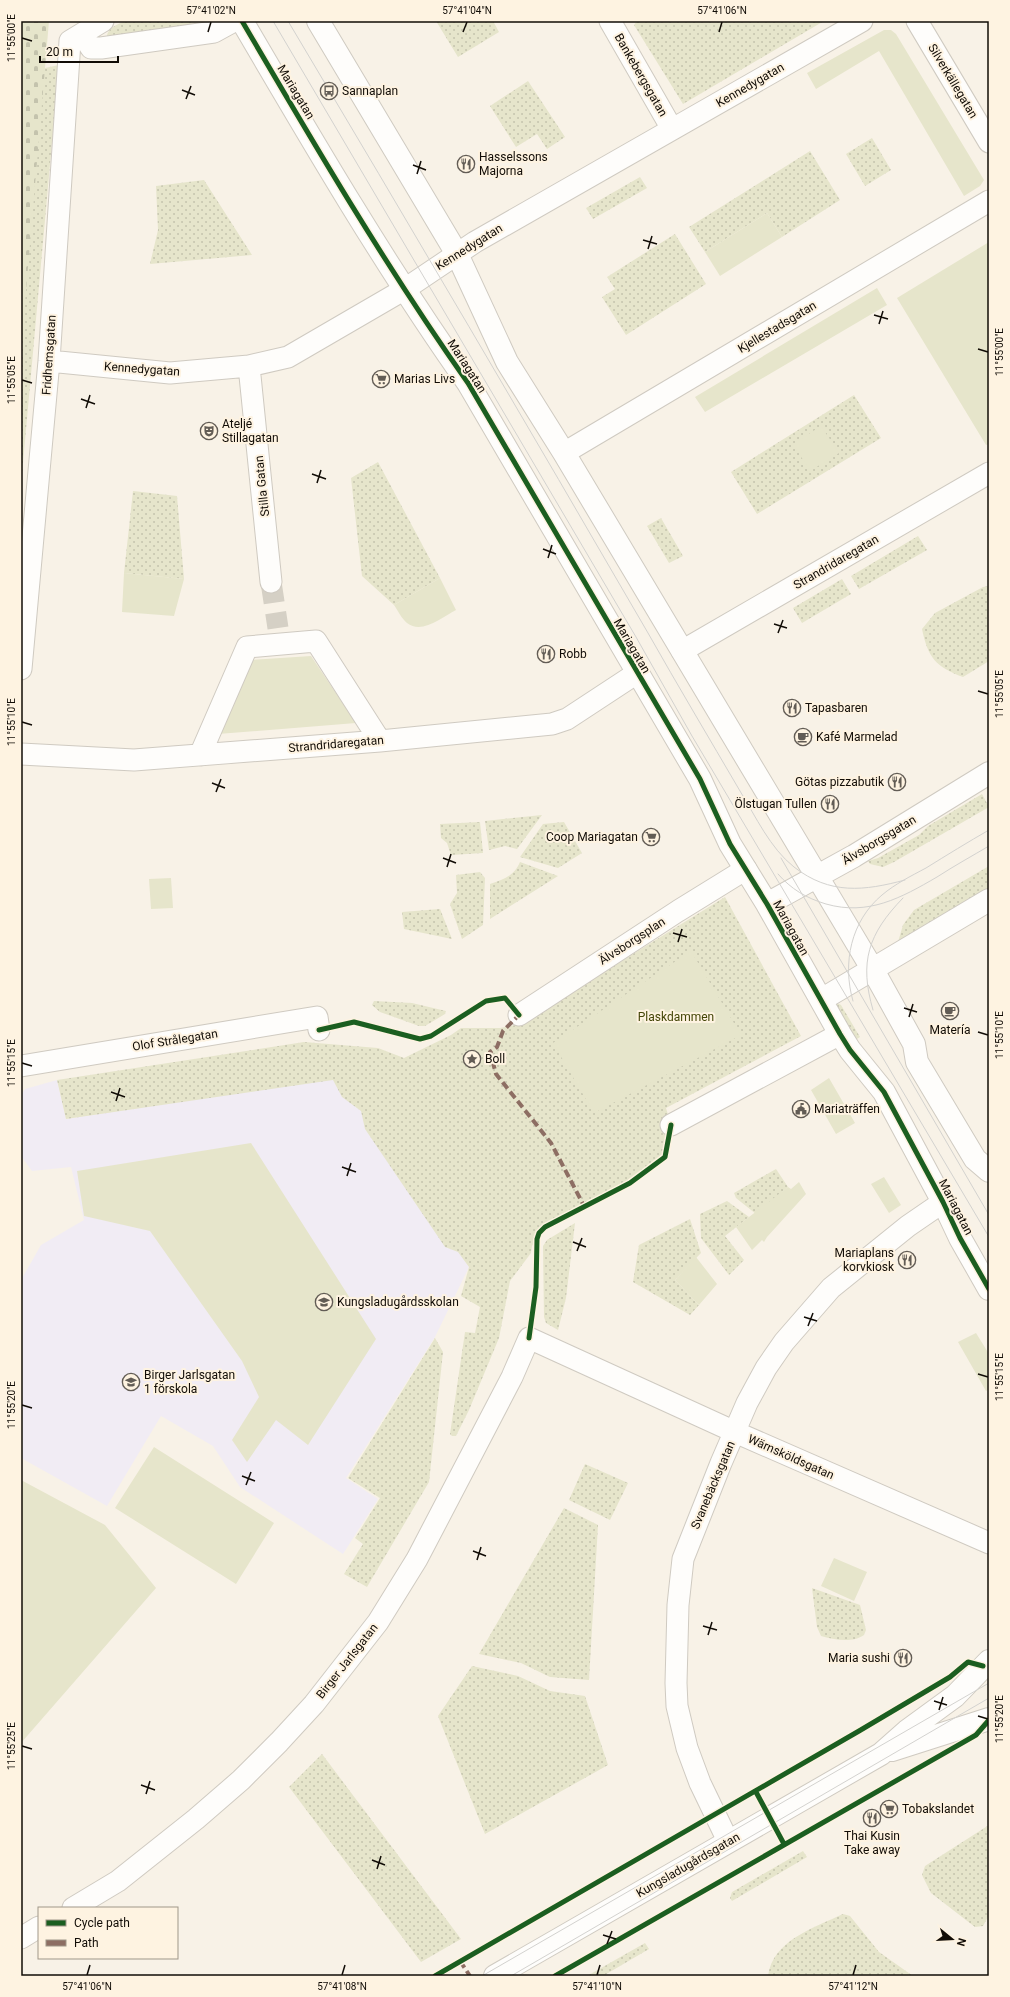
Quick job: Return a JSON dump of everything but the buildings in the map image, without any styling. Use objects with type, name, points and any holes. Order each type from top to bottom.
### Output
[{"type":"street","points":[[77,37],[102,21]]},
{"type":"street","points":[[77,37],[86,40],[91,48],[101,48],[214,32],[234,21]]},
{"type":"street","name":"Mariagatan","points":[[242,21],[374,241],[404,289],[468,383],[637,674],[700,779],[730,844],[767,904],[840,1034],[850,1050],[884,1092],[943,1202],[960,1238],[989,1289]]},
{"type":"street","points":[[318,21],[457,254],[507,362],[564,453],[873,970],[914,1044],[917,1062],[975,1159],[989,1171]]},
{"type":"street","name":"Bankebergsgatan","points":[[610,21],[672,129]]},
{"type":"street","name":"Kennedygatan","points":[[49,360],[170,373],[249,366],[288,357],[404,289],[457,254],[862,21]]},
{"type":"street","name":"Silverkällegatan","points":[[917,21],[989,142]]},
{"type":"street","name":"Fridhemsgatan","points":[[21,669],[77,37]]},
{"type":"street","name":"Kjellestadsgatan","points":[[564,453],[989,201]]},
{"type":"street","name":"Stilla Gatan","points":[[249,366],[272,582]]},
{"type":"street","name":"Strandridaregatan","points":[[682,651],[989,473]]},
{"type":"street","points":[[200,755],[247,647],[278,636],[316,641],[380,741]]},
{"type":"street","name":"Strandridaregatan","points":[[21,754],[134,760],[380,741],[552,724],[567,719],[637,674]]},
{"type":"street","name":"Älvsborgsgatan","points":[[767,904],[854,856],[989,773]]},
{"type":"street","name":"Älvsborgsplan","points":[[519,1015],[678,911],[746,869]]},
{"type":"street","points":[[821,1000],[989,900]]},
{"type":"street","name":"Olof Strålegatan","points":[[21,1066],[317,1017],[318,1030]]},
{"type":"street","points":[[671,1126],[840,1034]]},
{"type":"street","name":"Svanebäcksgatan","points":[[728,1841],[700,1783],[687,1748],[677,1706],[676,1683],[678,1605],[683,1559],[721,1462],[747,1403],[766,1368],[784,1342],[831,1288],[908,1226],[943,1202]]},
{"type":"street","name":"Wärnsköldsgatan","points":[[529,1338],[735,1432],[989,1543]]},
{"type":"street","name":"Birger Jarlsgatan","points":[[75,1907],[118,1881],[196,1819],[241,1780],[314,1704],[378,1622],[417,1559],[512,1377],[529,1338]]},
{"type":"street","name":"Kungsladugårdsgatan","points":[[881,1754],[906,1732],[955,1696],[989,1661]]},
{"type":"street","name":"Kungsladugårdsgatan","points":[[495,1976],[881,1754],[989,1719]]},
{"type":"street","points":[[21,1938],[38,1928]]},
{"type":"shaded area","name":"Kungsladugårdsskolan","points":[[353,1077],[469,1267],[435,1337],[346,1478],[378,1499],[343,1554],[240,1487],[213,1446],[161,1416],[107,1506],[21,1458],[21,1280],[41,1245],[84,1220],[71,1167],[32,1171],[21,1156],[21,1095],[25,1089],[57,1080],[66,1119],[300,1083]]},
{"type":"green space","points":[[21,21],[49,21],[21,349]]},
{"type":"green space","points":[[125,21],[203,21],[117,41],[107,39],[108,32],[110,30]]},
{"type":"green space","points":[[436,21],[493,21],[499,32],[458,57]]},
{"type":"green space","points":[[637,21],[824,21],[683,104],[634,25]]},
{"type":"green space","points":[[884,30],[891,30],[896,34],[984,180],[980,186],[964,196],[879,51],[816,89],[807,73]]},
{"type":"green space","points":[[59,65],[21,485],[21,73]]},
{"type":"green space","points":[[528,81],[565,137],[547,149],[537,134],[516,147],[490,106]]},
{"type":"green space","points":[[872,138],[891,170],[865,186],[846,154]]},
{"type":"green space","points":[[810,151],[840,200],[782,237],[767,213],[705,252],[689,227]]},
{"type":"green space","points":[[640,177],[647,188],[593,219],[586,208]]},
{"type":"green space","points":[[204,180],[252,255],[150,264],[158,230],[156,186]]},
{"type":"green space","points":[[767,213],[782,237],[720,276],[705,252]]},
{"type":"green space","points":[[675,234],[706,284],[626,335],[602,297],[615,289],[607,277]]},
{"type":"green space","points":[[989,242],[989,444],[986,445],[897,298]]},
{"type":"green space","points":[[877,288],[887,305],[705,412],[695,397]]},
{"type":"green space","points":[[854,395],[881,438],[757,514],[731,472]]},
{"type":"green space","points":[[821,426],[839,453],[810,471],[793,444]]},
{"type":"green space","points":[[378,462],[440,578],[394,605],[362,576],[351,478]]},
{"type":"green space","points":[[133,491],[177,496],[184,579],[124,573]]},
{"type":"green space","points":[[661,518],[683,556],[669,563],[647,526]]},
{"type":"green space","points":[[918,536],[927,550],[859,589],[851,576]]},
{"type":"green space","points":[[124,573],[184,579],[174,616],[122,612]]},
{"type":"green space","points":[[440,578],[456,610],[432,624],[425,626],[413,626],[407,623],[394,605]]},
{"type":"green space","points":[[842,579],[851,594],[802,623],[793,608]]},
{"type":"green space","points":[[989,586],[989,661],[963,677],[946,669],[935,660],[927,647],[922,629],[935,613],[983,587]]},
{"type":"green space","points":[[311,656],[356,723],[218,734],[252,660]]},
{"type":"green space","points":[[982,794],[989,807],[883,867],[870,864],[868,861],[878,858],[919,835],[928,826]]},
{"type":"green space","points":[[542,815],[517,849],[505,846],[489,850],[485,821]]},
{"type":"green space","points":[[480,822],[483,853],[451,855],[447,843],[441,838],[440,824]]},
{"type":"green space","points":[[564,822],[582,853],[558,868],[520,857],[543,824]]},
{"type":"green space","points":[[520,862],[558,876],[490,919],[490,884],[504,879],[512,874]]},
{"type":"green space","points":[[989,866],[989,890],[898,942],[903,925],[914,910]]},
{"type":"green space","points":[[480,872],[485,878],[483,925],[462,939],[450,904],[457,893],[456,875]]},
{"type":"green space","points":[[171,878],[173,908],[151,909],[149,879]]},
{"type":"green space","points":[[725,897],[801,1036],[666,1108],[671,1125],[665,1157],[630,1183],[583,1204],[572,1213],[545,1227],[532,1246],[531,1253],[510,1281],[499,1338],[469,1410],[456,1436],[452,1436],[450,1434],[465,1332],[475,1333],[480,1307],[461,1296],[469,1267],[458,1252],[445,1247],[365,1129],[361,1111],[342,1097],[333,1080],[66,1119],[57,1080],[304,1042],[378,1048],[404,1058],[451,1035],[461,1028],[500,1028],[520,1024]]},
{"type":"green space","points":[[440,909],[452,939],[404,929],[402,912]]},
{"type":"green space","name":"Plaskdammen","points":[[691,951],[741,1035],[594,1113],[553,1043]]},
{"type":"green space","points":[[374,1001],[412,1003],[446,1011],[445,1014],[425,1026],[419,1026],[380,1012],[372,1005]]},
{"type":"green space","points":[[837,1003],[841,1005],[860,1037],[854,1041],[834,1005]]},
{"type":"green space","points":[[829,1078],[855,1123],[836,1134],[811,1090]]},
{"type":"green space","points":[[251,1143],[376,1339],[308,1445],[276,1420],[247,1462],[232,1440],[259,1397],[242,1361],[150,1231],[84,1216],[77,1171]]},
{"type":"green space","points":[[776,1169],[788,1187],[756,1214],[736,1198],[734,1193]]},
{"type":"green space","points":[[884,1177],[901,1205],[889,1213],[871,1184]]},
{"type":"green space","points":[[799,1182],[806,1194],[764,1242],[762,1240],[752,1250],[736,1227],[788,1187],[791,1189]]},
{"type":"green space","points":[[727,1201],[749,1217],[725,1236],[744,1260],[729,1275],[701,1238],[700,1214]]},
{"type":"green space","points":[[690,1219],[701,1253],[675,1280],[699,1305],[690,1315],[633,1282],[639,1245]]},
{"type":"green space","points":[[575,1223],[566,1298],[558,1330],[546,1323],[544,1317],[543,1246],[547,1240]]},
{"type":"green space","points":[[696,1257],[717,1284],[699,1305],[675,1280]]},
{"type":"green space","points":[[976,1333],[989,1354],[989,1389],[986,1391],[958,1342]]},
{"type":"green space","points":[[435,1338],[443,1352],[429,1482],[367,1587],[344,1574],[363,1544],[355,1538],[380,1498],[348,1478]]},
{"type":"green space","points":[[154,1447],[274,1523],[236,1584],[115,1508]]},
{"type":"green space","points":[[585,1464],[628,1483],[610,1520],[569,1500]]},
{"type":"green space","points":[[21,1480],[105,1525],[156,1588],[21,1743]]},
{"type":"green space","points":[[564,1508],[598,1525],[589,1680],[550,1677],[521,1663],[479,1654]]},
{"type":"green space","points":[[834,1558],[867,1572],[854,1601],[821,1586]]},
{"type":"green space","points":[[812,1588],[860,1605],[866,1630],[864,1635],[860,1638],[849,1640],[837,1640],[821,1636],[817,1627]]},
{"type":"green space","points":[[472,1666],[518,1676],[550,1691],[585,1696],[608,1765],[485,1834],[438,1716]]},
{"type":"green space","points":[[322,1754],[461,1939],[421,1962],[289,1787]]},
{"type":"green space","points":[[989,1825],[989,1915],[983,1926],[975,1927],[931,1893],[922,1875],[925,1866]]},
{"type":"green space","points":[[803,1851],[807,1857],[732,1901],[730,1898],[732,1892]]},
{"type":"green space","points":[[843,1914],[850,1916],[879,1952],[913,1976],[768,1976],[771,1964],[786,1944],[808,1930]]},
{"type":"green space","points":[[645,1943],[649,1949],[603,1976],[587,1976]]},
{"type":"tunnel","points":[[271,582],[278,628]]},
{"type":"tram line","points":[[273,21],[636,637],[692,736],[989,1237]]},
{"type":"tram line","points":[[288,21],[469,326],[758,821],[778,851],[794,867],[807,876],[834,886],[848,888],[875,887],[905,880]]},
{"type":"tram line","points":[[853,1001],[850,987],[849,958],[856,930],[871,905],[887,891],[898,884],[989,830]]},
{"type":"tram line","points":[[778,874],[794,889],[805,896],[826,904],[856,908],[884,903],[910,892],[989,846]]},
{"type":"tram line","points":[[781,858],[989,1215]]},
{"type":"tram line","points":[[873,1010],[867,977],[867,963],[870,950],[874,937],[882,924],[903,898]]},
{"type":"tram line","points":[[482,1976],[989,1683]]},
{"type":"tram line","points":[[511,1976],[989,1698]]},
{"type":"marked path","points":[[518,1013],[519,1015],[503,1031],[497,1047],[490,1052],[496,1074],[551,1143],[583,1204]]},
{"type":"marked path","points":[[460,1961],[470,1976]]},
{"type":"cycle path","points":[[242,21],[379,250],[468,383],[700,779],[730,844],[767,904],[840,1034],[850,1050],[884,1092],[943,1202],[960,1238],[989,1289]]},
{"type":"cycle path","points":[[319,1030],[354,1022],[420,1039],[431,1036],[486,1001],[505,998],[519,1015]]},
{"type":"cycle path","points":[[529,1338],[536,1287],[537,1239],[539,1233],[545,1227],[630,1183],[665,1157],[671,1125]]},
{"type":"cycle path","points":[[435,1976],[859,1731],[950,1677],[968,1662],[983,1666]]},
{"type":"cycle path","points":[[555,1976],[976,1735],[989,1720]]},
{"type":"cycle path","points":[[756,1792],[784,1844]]},
{"type":"place","name":"Sannaplan","points":[[329,91]]},
{"type":"place","name":"Hasselssons Majorna","points":[[466,164]]},
{"type":"place","name":"Marias Livs","points":[[381,379]]},
{"type":"place","name":"Ateljé Stillagatan","points":[[209,431]]},
{"type":"place","name":"Robb","points":[[546,654]]},
{"type":"place","name":"Tapasbaren","points":[[792,708]]},
{"type":"place","name":"Kafé Marmelad","points":[[803,737]]},
{"type":"place","name":"Götas pizzabutik","points":[[897,782]]},
{"type":"place","name":"Ölstugan Tullen","points":[[830,804]]},
{"type":"place","name":"Coop Mariagatan","points":[[651,837]]},
{"type":"place","name":"Matería","points":[[950,1011]]},
{"type":"place","name":"Boll","points":[[472,1059]]},
{"type":"place","name":"Mariaträffen","points":[[801,1109]]},
{"type":"place","name":"Mariaplans korvkiosk","points":[[907,1260]]},
{"type":"place","name":"Kungsladugårdsskolan","points":[[324,1302]]},
{"type":"place","name":"Birger Jarlsgatan 1 förskola","points":[[131,1382]]},
{"type":"place","name":"Maria sushi","points":[[903,1658]]},
{"type":"place","name":"Tobakslandet","points":[[889,1809]]},
{"type":"place","name":"Thai Kusin Take away","points":[[872,1818]]}]
